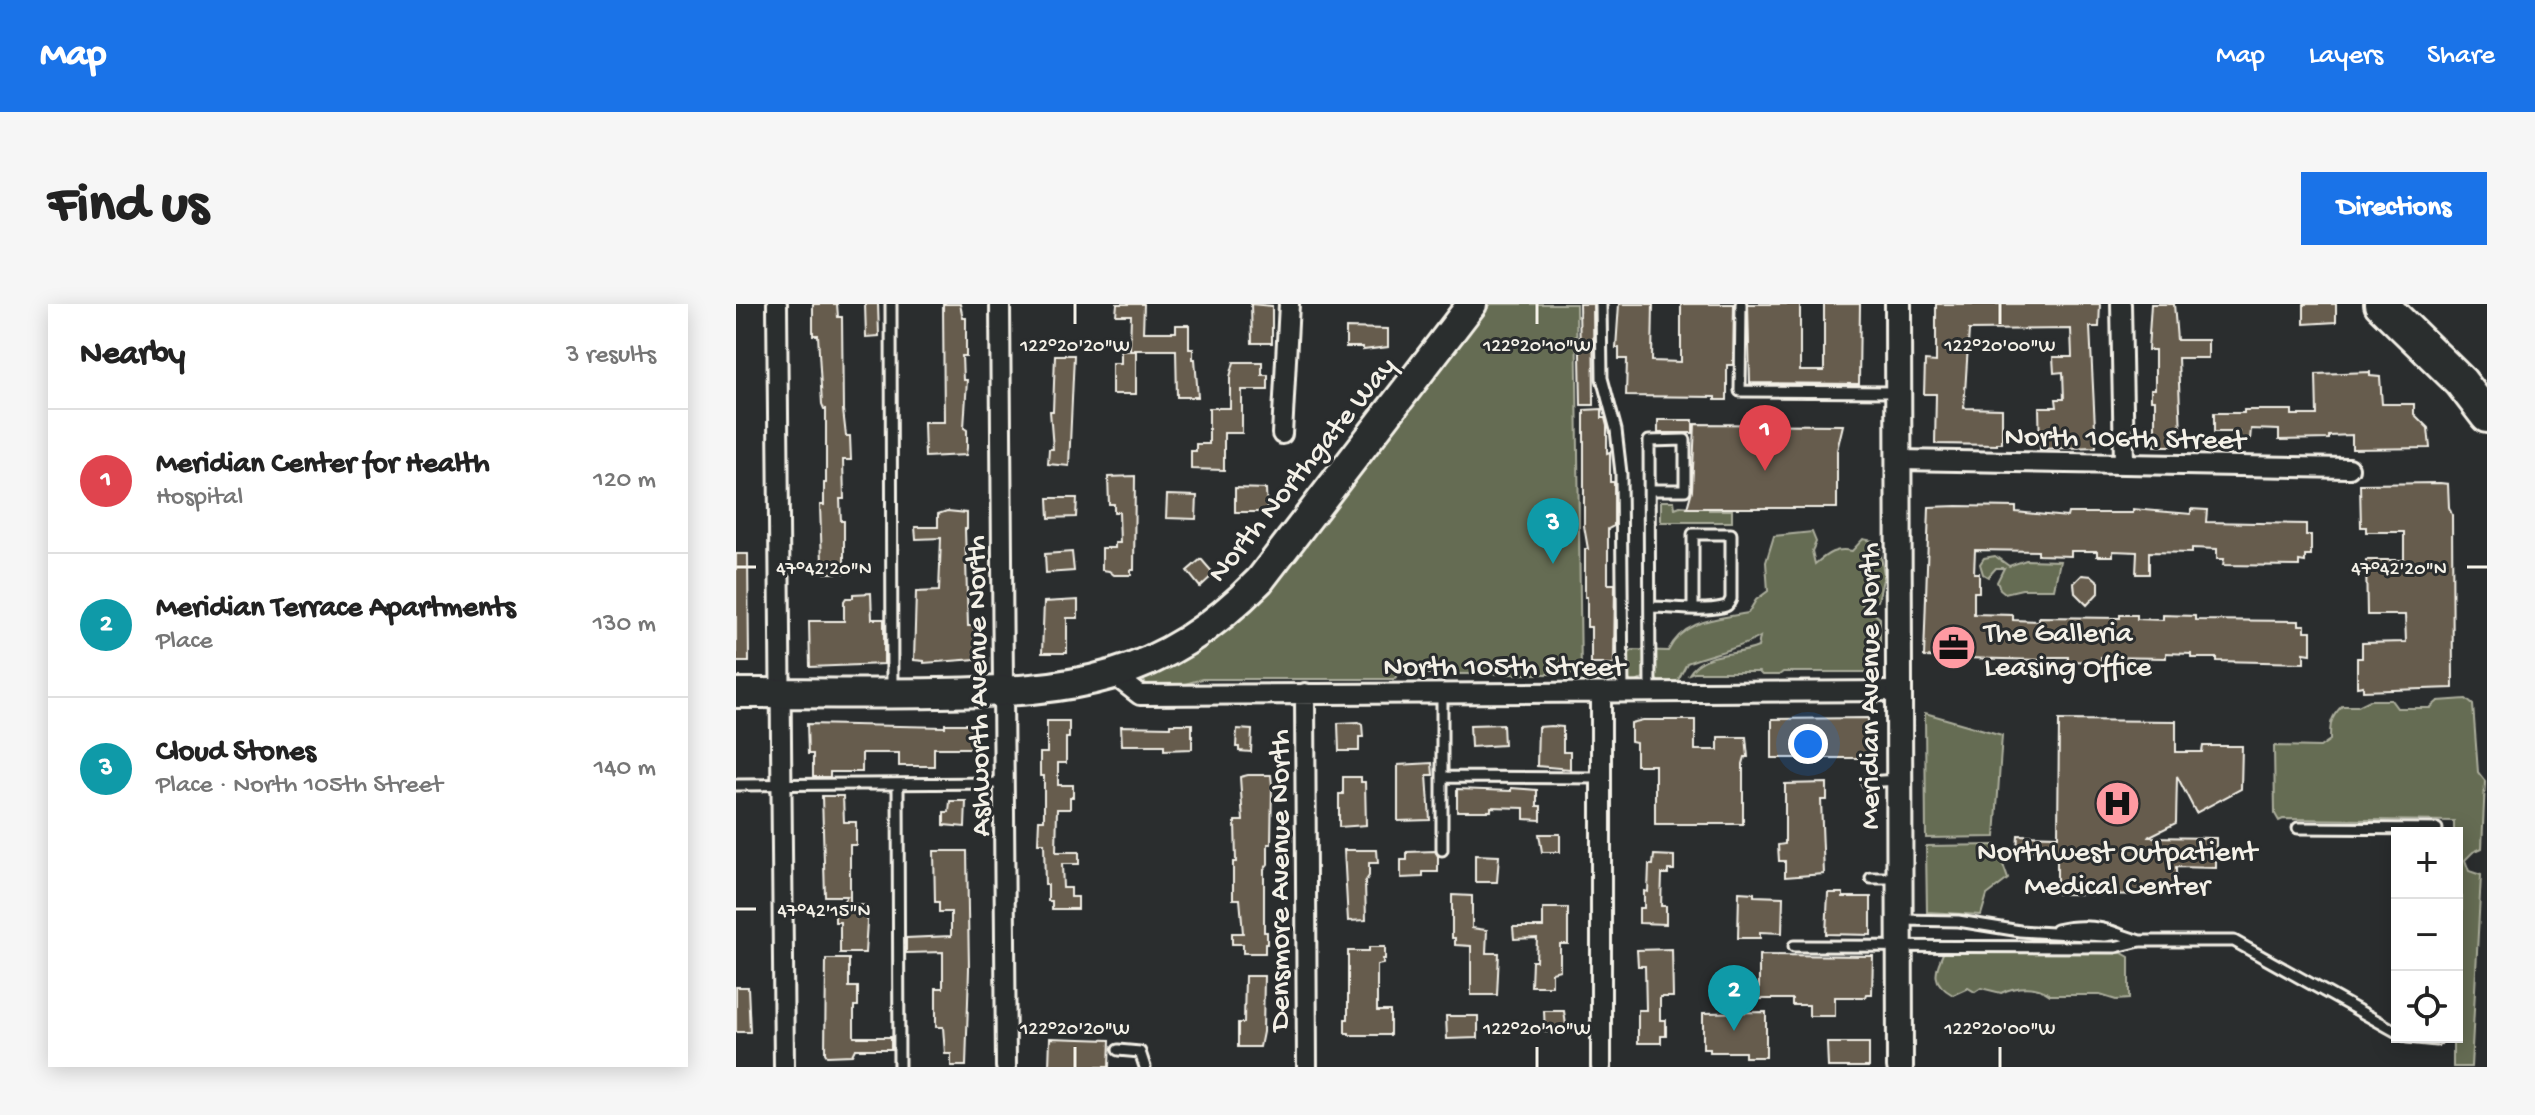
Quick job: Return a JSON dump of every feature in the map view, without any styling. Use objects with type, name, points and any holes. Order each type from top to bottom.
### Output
[{"type":"highway","points":[[2381,304],[2461,382],[2487,416]]},
{"type":"main road","name":"North Northgate Way","points":[[736,693],[1004,692],[1064,687],[1114,675],[1160,656],[1224,615],[1260,580],[1472,304]]},
{"type":"street","points":[[777,304],[784,1067]]},
{"type":"street","name":"Ashworth Avenue North","points":[[1000,304],[1006,1067]]},
{"type":"street","points":[[1282,434],[1289,304]]},
{"type":"street","name":"Meridian Avenue North","points":[[1898,304],[1900,1067]]},
{"type":"street","points":[[2121,304],[2124,463]]},
{"type":"street","name":"North 106th Street","points":[[1899,460],[2349,468]]},
{"type":"street","name":"North 105th Street","points":[[1114,675],[1140,695],[1900,691]]},
{"type":"street","name":"Densmore Avenue North","points":[[1305,693],[1307,1067]]},
{"type":"street","points":[[1601,693],[1601,1067]]},
{"type":"lane","points":[[891,304],[892,694]]},
{"type":"lane","points":[[1601,304],[1602,378],[1616,430],[1621,473],[1623,693]]},
{"type":"lane","points":[[1741,304],[1740,391],[1899,392]]},
{"type":"lane","points":[[1650,490],[1685,490],[1685,440],[1649,441],[1650,693]]},
{"type":"lane","points":[[1650,607],[1693,607],[1723,607],[1730,602],[1731,534],[1693,534],[1693,607]]},
{"type":"lane","points":[[1442,693],[1442,850]]},
{"type":"lane","points":[[1442,777],[1601,778]]},
{"type":"lane","points":[[1867,782],[1900,779]]},
{"type":"lane","points":[[736,785],[1005,783]]},
{"type":"lane","points":[[898,784],[899,1067]]},
{"type":"lane","points":[[2298,828],[2391,829]]},
{"type":"lane","points":[[1871,878],[1900,878]]},
{"type":"lane","points":[[1900,920],[1958,921],[2020,931],[2105,936],[2119,934],[2140,941]]},
{"type":"lane","points":[[1794,946],[2115,947],[2140,941],[2234,941],[2391,1029]]},
{"type":"lane","points":[[1118,1050],[1140,1052],[1145,1067]]},
{"type":"green space","points":[[1491,304],[1576,304],[1581,674],[1399,674],[1394,679],[1202,679],[1175,687],[1147,685],[1141,678],[1211,640],[1269,589]]},
{"type":"green space","points":[[1661,501],[1674,501],[1675,508],[1732,510],[1732,522],[1661,522]]},
{"type":"green space","points":[[1812,532],[1816,542],[1812,551],[1815,564],[1832,552],[1852,551],[1863,539],[1879,542],[1884,575],[1878,601],[1862,604],[1880,618],[1880,650],[1871,658],[1869,672],[1689,674],[1703,661],[1758,647],[1760,637],[1687,663],[1676,684],[1661,684],[1650,674],[1633,684],[1621,671],[1622,659],[1633,650],[1668,651],[1675,640],[1692,626],[1748,613],[1756,600],[1768,591],[1766,562],[1774,536]]},
{"type":"green space","points":[[1995,556],[2009,566],[2026,560],[2060,561],[2054,589],[2022,589],[2005,593],[1997,582],[2004,568],[1996,568],[1988,577],[1983,574],[1980,564],[1984,558]]},
{"type":"green space","points":[[2466,699],[2473,705],[2478,772],[2485,781],[2482,848],[2465,860],[2469,871],[2481,875],[2471,1067],[2453,1067],[2453,1043],[2463,1043],[2463,827],[2454,827],[2454,821],[2279,821],[2275,814],[2274,746],[2320,747],[2330,740],[2332,722],[2342,706],[2358,706],[2370,700],[2391,700],[2397,708],[2430,708],[2438,701]]},
{"type":"green space","points":[[1925,713],[2002,735],[1995,837],[1926,838]]},
{"type":"green space","points":[[1996,845],[2008,879],[1987,895],[1981,915],[1927,912],[1926,846]]},
{"type":"green space","points":[[1944,951],[2122,953],[2129,957],[2129,999],[2116,1000],[2100,995],[2050,995],[2026,987],[2001,993],[1981,988],[1975,992],[1968,988],[1953,995],[1941,986],[1936,976]]},
{"type":"building","points":[[813,304],[837,304],[838,317],[842,317],[843,410],[846,436],[850,436],[851,460],[843,460],[844,499],[840,499],[841,521],[844,521],[844,573],[825,573],[825,564],[822,564],[820,505],[824,505],[826,483],[826,409],[822,404],[818,335],[813,335]]},
{"type":"building","points":[[865,304],[878,304],[879,336],[866,337]]},
{"type":"building","points":[[943,304],[960,304],[963,318],[966,318],[966,356],[962,356],[963,380],[967,380],[964,428],[967,430],[967,448],[966,455],[925,457],[924,422],[944,422]]},
{"type":"building","points":[[1117,304],[1144,304],[1143,332],[1176,332],[1176,325],[1189,325],[1189,349],[1193,349],[1195,359],[1198,397],[1177,397],[1176,350],[1130,350],[1131,315],[1116,315]]},
{"type":"building","points":[[1251,304],[1272,306],[1272,343],[1252,343]]},
{"type":"building","points":[[1579,304],[1593,304],[1594,405],[1581,405]]},
{"type":"building","points":[[1619,304],[1653,304],[1652,361],[1681,362],[1681,304],[1734,304],[1733,365],[1727,365],[1727,400],[1715,400],[1715,397],[1626,396],[1627,359],[1619,359],[1619,348],[1616,348]]},
{"type":"building","points":[[1748,304],[1800,304],[1800,371],[1824,371],[1824,304],[1860,304],[1859,384],[1750,383]]},
{"type":"building","points":[[1936,304],[2100,304],[2099,327],[2090,327],[2096,447],[2040,449],[2039,407],[2057,407],[2056,399],[2064,399],[2063,372],[2054,373],[2053,357],[2072,357],[2071,329],[1969,330],[1964,408],[2002,409],[2002,443],[1935,444],[1936,394],[1924,394],[1925,361],[1936,362]]},
{"type":"building","points":[[2151,304],[2174,304],[2177,340],[2208,340],[2208,358],[2178,358],[2181,434],[2173,434],[2173,446],[2155,446],[2155,400],[2151,400],[2151,389],[2155,389],[2155,350],[2148,350]]},
{"type":"building","points":[[2304,304],[2336,304],[2336,322],[2304,324]]},
{"type":"building","points":[[1346,328],[1388,329],[1388,347],[1363,350],[1363,347],[1346,347]]},
{"type":"building","points":[[1121,351],[1136,351],[1136,394],[1112,394],[1112,363],[1121,363]]},
{"type":"building","points":[[1055,355],[1074,355],[1069,466],[1048,464],[1049,449],[1053,449],[1050,411],[1053,411]]},
{"type":"building","points":[[1234,362],[1262,362],[1262,375],[1268,375],[1268,390],[1242,390],[1242,433],[1224,433],[1224,470],[1191,469],[1191,451],[1196,451],[1196,444],[1209,444],[1209,408],[1230,408],[1230,377]]},
{"type":"building","points":[[2370,372],[2370,376],[2380,377],[2382,404],[2414,404],[2414,414],[2428,428],[2430,448],[2352,449],[2352,435],[2329,436],[2329,439],[2279,440],[2279,430],[2251,429],[2250,440],[2239,440],[2239,432],[2214,432],[2214,413],[2292,410],[2292,415],[2317,415],[2316,374]]},
{"type":"building","points":[[1602,409],[1602,418],[1605,418],[1607,426],[1607,453],[1610,452],[1610,482],[1614,482],[1614,526],[1608,529],[1608,584],[1615,584],[1614,664],[1591,664],[1591,627],[1587,627],[1585,597],[1585,549],[1588,549],[1584,526],[1584,410]]},
{"type":"building","points":[[1658,420],[1693,420],[1693,433],[1658,433]]},
{"type":"building","points":[[1695,424],[1843,425],[1837,450],[1837,508],[1687,508],[1692,490]]},
{"type":"building","points":[[1135,476],[1134,570],[1131,570],[1131,575],[1114,575],[1102,570],[1102,548],[1115,548],[1115,543],[1120,543],[1119,512],[1114,512],[1114,504],[1109,504],[1108,477]]},
{"type":"building","points":[[2360,484],[2448,484],[2452,515],[2453,688],[2363,691],[2363,686],[2357,687],[2357,658],[2362,658],[2362,643],[2406,642],[2405,615],[2367,615],[2366,560],[2404,560],[2404,532],[2366,532],[2366,527],[2361,527]]},
{"type":"building","points":[[1235,488],[1266,489],[1267,512],[1235,512]]},
{"type":"building","points":[[1167,495],[1197,496],[1196,519],[1166,518]]},
{"type":"building","points":[[1048,498],[1077,498],[1076,517],[1049,518]]},
{"type":"building","points":[[1929,507],[2016,507],[2016,512],[2067,517],[2068,513],[2133,513],[2133,509],[2191,514],[2191,509],[2207,510],[2206,522],[2306,524],[2306,535],[2311,535],[2311,556],[2305,556],[2305,562],[2299,561],[2299,566],[2223,565],[2224,559],[2217,559],[2217,549],[2192,548],[2192,553],[2149,552],[2149,574],[2136,574],[2137,552],[2113,551],[2113,556],[2097,556],[2097,551],[2071,551],[2071,556],[2038,555],[2038,551],[1975,550],[1974,573],[1979,573],[1979,592],[1974,592],[1974,614],[2013,615],[2013,620],[2039,621],[2039,617],[2120,618],[2120,615],[2163,620],[2163,615],[2195,616],[2195,620],[2299,621],[2299,625],[2305,625],[2305,631],[2311,631],[2311,654],[2304,653],[2304,663],[2217,661],[2217,658],[2191,658],[2191,654],[2166,653],[2166,658],[2101,657],[2101,662],[2068,661],[2068,657],[2043,657],[2043,660],[1924,657]]},
{"type":"building","points":[[947,511],[967,513],[968,626],[974,626],[976,659],[924,663],[914,660],[916,592],[939,591],[941,538],[916,539],[915,527],[938,527],[938,514]]},
{"type":"building","points":[[1072,552],[1074,571],[1046,573],[1045,554]]},
{"type":"building","points":[[736,554],[748,554],[749,662],[736,662]]},
{"type":"building","points":[[1201,559],[1214,574],[1200,587],[1187,571]]},
{"type":"building","points":[[2082,575],[2092,576],[2099,582],[2099,592],[2087,605],[2075,593],[2074,583]]},
{"type":"building","points":[[871,593],[872,619],[884,619],[884,664],[810,667],[809,621],[844,621],[846,598],[853,598],[853,594]]},
{"type":"building","points":[[1078,600],[1078,618],[1067,618],[1067,653],[1042,653],[1044,602]]},
{"type":"building","points":[[1868,718],[1869,758],[1772,758],[1772,719]]},
{"type":"building","points":[[1643,720],[1695,720],[1695,750],[1718,750],[1718,737],[1746,737],[1748,757],[1745,757],[1743,764],[1743,824],[1655,824],[1655,765],[1636,765],[1636,743],[1631,742],[1631,723]]},
{"type":"building","name":"Northwest Outpatient Medical Center","points":[[2059,720],[2176,721],[2176,752],[2202,752],[2203,746],[2242,746],[2241,789],[2196,813],[2177,776],[2176,823],[2148,837],[2216,838],[2216,868],[2176,867],[2176,895],[2057,894],[2057,852],[2017,851],[2018,835],[2058,836]]},
{"type":"building","points":[[1047,721],[1069,721],[1066,763],[1058,763],[1058,785],[1073,785],[1073,797],[1070,797],[1070,809],[1057,809],[1056,852],[1079,852],[1079,864],[1062,864],[1063,888],[1071,888],[1071,897],[1078,897],[1078,909],[1052,909],[1052,901],[1048,901],[1048,885],[1045,885],[1044,843],[1038,843],[1039,820],[1044,820],[1044,776],[1040,776],[1040,753],[1047,753]]},
{"type":"building","points":[[1359,722],[1363,737],[1359,737],[1359,751],[1339,751],[1338,723]]},
{"type":"building","points":[[807,724],[945,727],[945,724],[971,724],[971,733],[975,733],[975,748],[934,748],[934,766],[899,766],[899,753],[862,753],[862,772],[830,772],[830,777],[813,777],[813,754],[808,754]]},
{"type":"building","points":[[1170,724],[1192,724],[1192,749],[1164,750],[1164,745],[1122,745],[1121,726],[1170,727]]},
{"type":"building","points":[[1503,724],[1504,745],[1471,747],[1470,725]]},
{"type":"building","points":[[1538,727],[1563,727],[1563,752],[1570,752],[1570,769],[1537,766]]},
{"type":"building","points":[[1237,729],[1252,730],[1251,752],[1239,751],[1236,747]]},
{"type":"building","points":[[1432,763],[1433,775],[1427,775],[1430,820],[1398,821],[1398,765]]},
{"type":"building","points":[[1271,775],[1272,785],[1271,844],[1268,844],[1268,864],[1264,869],[1265,953],[1243,953],[1243,944],[1232,944],[1232,933],[1243,933],[1240,899],[1233,899],[1233,862],[1236,862],[1235,821],[1243,821],[1240,777]]},
{"type":"building","points":[[1343,777],[1361,777],[1361,782],[1365,782],[1366,825],[1339,827],[1339,794],[1343,794]]},
{"type":"building","points":[[1827,783],[1827,800],[1821,800],[1824,874],[1785,877],[1785,861],[1779,861],[1778,845],[1785,844],[1785,784]]},
{"type":"building","points":[[1511,788],[1537,790],[1541,820],[1524,819],[1524,808],[1491,807],[1491,811],[1457,811],[1457,789],[1511,791]]},
{"type":"building","points":[[822,796],[843,796],[844,822],[856,822],[856,845],[850,845],[850,904],[868,906],[865,953],[840,953],[840,922],[835,922],[835,914],[847,896],[825,896]]},
{"type":"building","points":[[950,801],[966,801],[965,827],[944,825],[944,812],[949,812]]},
{"type":"building","points":[[1539,834],[1560,834],[1560,852],[1542,852]]},
{"type":"building","points":[[1344,850],[1377,850],[1378,863],[1369,863],[1369,876],[1365,882],[1366,920],[1348,921]]},
{"type":"building","points":[[934,851],[967,851],[969,969],[966,1066],[951,1066],[951,1054],[945,1054],[943,1027],[936,1027],[936,988],[943,988],[943,952],[906,953],[906,938],[951,936],[951,912],[939,912],[939,902],[935,902]]},
{"type":"building","points":[[1435,851],[1438,872],[1423,872],[1423,877],[1401,878],[1401,860],[1407,860],[1407,852]]},
{"type":"building","points":[[1475,855],[1499,856],[1497,882],[1475,882]]},
{"type":"building","points":[[1654,855],[1674,856],[1674,870],[1662,874],[1661,906],[1666,906],[1666,924],[1639,923],[1639,908],[1644,908],[1644,891],[1648,892],[1649,865],[1653,865]]},
{"type":"building","points":[[1739,892],[1783,897],[1782,933],[1760,932],[1760,938],[1738,938]]},
{"type":"building","points":[[1828,893],[1843,893],[1843,897],[1871,897],[1871,935],[1826,934]]},
{"type":"building","points":[[1452,895],[1472,896],[1472,928],[1487,930],[1486,953],[1499,953],[1497,995],[1471,995],[1471,946],[1455,945],[1455,938],[1452,938]]},
{"type":"building","points":[[1543,908],[1568,908],[1568,944],[1560,944],[1560,970],[1552,972],[1552,986],[1531,986],[1537,938],[1514,939],[1513,927],[1543,927]]},
{"type":"building","points":[[1369,947],[1385,947],[1383,964],[1377,965],[1377,1011],[1390,1011],[1390,1035],[1345,1033],[1345,1019],[1348,1019],[1348,951],[1369,951]]},
{"type":"building","points":[[1672,949],[1673,997],[1660,997],[1660,1020],[1666,1020],[1666,1036],[1661,1036],[1661,1043],[1638,1043],[1638,1010],[1646,1010],[1645,966],[1638,966],[1637,950]]},
{"type":"building","points":[[1759,955],[1873,956],[1872,994],[1866,997],[1835,997],[1835,1016],[1809,1016],[1809,1005],[1792,1005],[1792,999],[1759,999]]},
{"type":"building","points":[[826,959],[849,959],[849,987],[858,987],[858,1006],[854,1006],[854,1037],[891,1037],[891,1049],[855,1049],[852,1055],[827,1056]]},
{"type":"building","points":[[1245,976],[1264,976],[1260,1047],[1238,1047],[1238,1023],[1244,1023]]},
{"type":"building","points":[[736,987],[748,987],[750,1032],[736,1032]]},
{"type":"building","points":[[1544,1011],[1564,1011],[1567,1032],[1545,1032]]},
{"type":"building","points":[[1766,1012],[1766,1057],[1745,1057],[1745,1052],[1710,1052],[1710,1049],[1703,1049],[1703,1013]]},
{"type":"building","points":[[1446,1016],[1478,1016],[1478,1038],[1447,1039]]},
{"type":"building","points":[[1050,1038],[1110,1040],[1109,1067],[1049,1067]]},
{"type":"building","points":[[1827,1043],[1869,1043],[1869,1067],[1828,1067]]},
{"type":"place","name":"Meridian Center for Health","points":[[1765,471]]},
{"type":"place","name":"Cloud Stones","points":[[1553,564]]},
{"type":"place","name":"The Galleria Leasing Office","points":[[1953,648]]},
{"type":"place","name":"Northwest Outpatient Medical Center","points":[[2117,804]]},
{"type":"place","name":"Meridian Terrace Apartments","points":[[1734,1031]]}]
